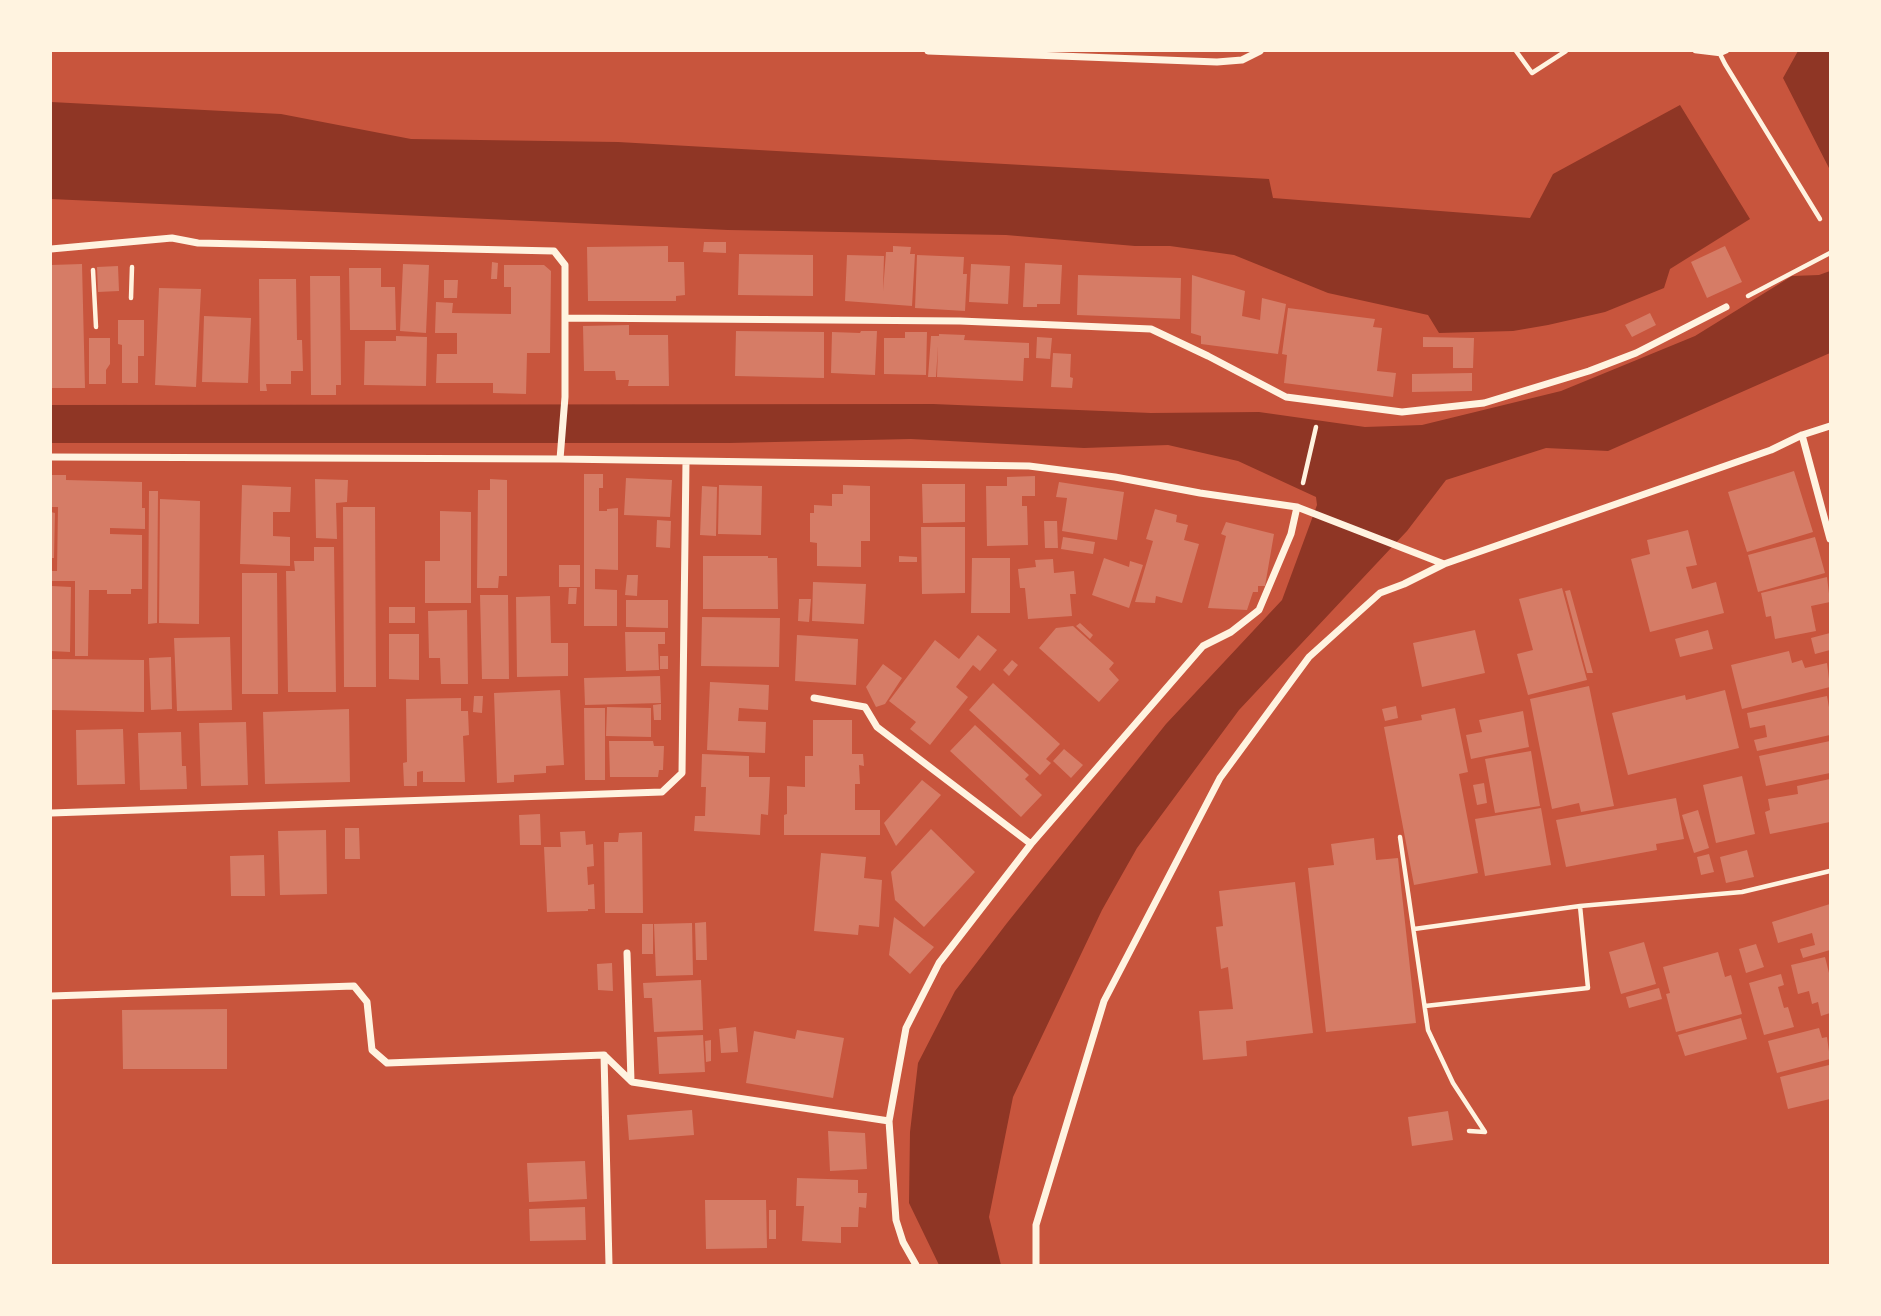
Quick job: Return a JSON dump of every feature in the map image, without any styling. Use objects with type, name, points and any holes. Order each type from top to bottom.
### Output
[{"type":"street","points":[[928,51],[1217,62],[1242,60],[1260,51]]},
{"type":"street","points":[[51,249],[173,238],[198,243],[554,251],[565,265],[565,397],[559,458]]},
{"type":"street","points":[[566,318],[960,321],[1151,329],[1286,397],[1402,412],[1485,403],[1589,371],[1636,354],[1726,307]]},
{"type":"street","points":[[1036,1265],[1036,1225],[1104,1001],[1220,778],[1309,657],[1380,593],[1444,564],[1772,450],[1802,435],[1830,426]]},
{"type":"street","points":[[1802,435],[1830,539]]},
{"type":"street","points":[[51,457],[559,458],[1029,466],[1115,477],[1297,507],[1444,564]]},
{"type":"street","points":[[51,813],[662,792],[682,773],[686,461]]},
{"type":"street","points":[[916,1265],[895,1220],[889,1121],[906,1028],[939,962],[1031,844],[1203,646],[1231,632],[1259,610],[1291,534],[1297,507]]},
{"type":"street","points":[[814,698],[865,706],[877,727],[1031,844]]},
{"type":"street","points":[[627,953],[632,1082]]},
{"type":"street","points":[[51,996],[354,986],[367,1002],[372,1050],[387,1063],[604,1055],[632,1082],[889,1121]]},
{"type":"street","points":[[604,1055],[609,1265]]},
{"type":"path","points":[[1516,51],[1532,73],[1566,51]]},
{"type":"path","points":[[1695,51],[1720,54],[1727,51]]},
{"type":"path","points":[[1720,54],[1820,219]]},
{"type":"path","points":[[92,245],[96,327]]},
{"type":"path","points":[[1726,307],[1830,253]]},
{"type":"path","points":[[1297,507],[1311,446]]},
{"type":"path","points":[[1400,838],[1428,1030],[1453,1083],[1485,1132],[1469,1130]]},
{"type":"path","points":[[1414,929],[1580,906],[1742,892],[1830,871]]},
{"type":"path","points":[[1425,1006],[1588,988],[1580,906]]},
{"type":"shaded area","points":[[1798,51],[1830,51],[1830,170],[1783,78]]},
{"type":"shaded area","points":[[51,102],[281,114],[411,139],[618,142],[1269,179],[1273,198],[1530,218],[1553,174],[1680,105],[1750,219],[1670,269],[1664,288],[1605,312],[1513,331],[1439,333],[1428,315],[1328,293],[1234,255],[1170,246],[1135,246],[1006,235],[728,230],[51,199]]},
{"type":"shaded area","points":[[1830,271],[1830,353],[1608,451],[1546,448],[1446,480],[1407,531],[1239,710],[1137,848],[1102,910],[1013,1097],[989,1217],[1001,1265],[939,1265],[909,1203],[910,1132],[918,1063],[955,991],[1007,923],[1166,724],[1282,600],[1317,505],[1316,497],[1238,461],[1168,445],[1084,448],[911,439],[729,443],[51,443],[51,405],[933,404],[1151,413],[1259,412],[1365,427],[1422,425],[1561,391],[1695,336],[1792,276],[1819,275]]},
{"type":"building","points":[[704,242],[726,242],[726,253],[703,252]]},
{"type":"building","points":[[668,246],[668,262],[684,262],[685,295],[676,296],[676,301],[588,301],[587,247]]},
{"type":"building","points":[[893,246],[911,247],[910,254],[915,254],[912,306],[845,301],[847,255],[884,256],[883,291],[886,252],[893,252]]},
{"type":"building","points":[[1725,246],[1742,282],[1707,298],[1691,262]]},
{"type":"building","points":[[739,254],[813,255],[813,296],[738,295]]},
{"type":"building","points":[[917,255],[964,257],[963,274],[967,274],[965,311],[915,308]]},
{"type":"building","points":[[492,262],[498,263],[497,279],[491,279]]},
{"type":"building","points":[[1025,263],[1062,265],[1060,304],[1023,307]]},
{"type":"building","points":[[82,264],[85,388],[51,388],[51,265]]},
{"type":"building","points":[[403,264],[429,265],[426,333],[400,331]]},
{"type":"building","points":[[971,264],[1010,266],[1008,304],[969,302]]},
{"type":"building","points":[[504,265],[544,265],[551,271],[550,353],[527,353],[526,394],[493,393],[493,383],[436,383],[437,354],[457,354],[457,333],[435,333],[436,302],[453,303],[452,313],[511,314],[511,287],[504,287]]},
{"type":"building","points":[[118,266],[119,291],[98,292],[97,267]]},
{"type":"building","points":[[349,268],[381,268],[381,287],[395,287],[396,330],[350,330]]},
{"type":"building","points":[[1078,275],[1181,278],[1180,319],[1077,315]]},
{"type":"building","points":[[1192,275],[1245,291],[1242,316],[1260,320],[1262,298],[1286,304],[1278,354],[1201,344],[1201,336],[1191,333]]},
{"type":"building","points":[[310,276],[340,276],[341,385],[336,385],[336,395],[311,395]]},
{"type":"building","points":[[259,279],[296,279],[297,340],[302,340],[303,371],[291,371],[291,384],[266,384],[267,391],[260,391]]},
{"type":"building","points":[[444,280],[458,280],[457,298],[444,298]]},
{"type":"building","points":[[159,288],[201,289],[196,387],[155,385]]},
{"type":"building","points":[[1288,308],[1375,319],[1373,327],[1382,328],[1377,371],[1396,373],[1393,397],[1284,383],[1287,355],[1282,354]]},
{"type":"building","points":[[1650,313],[1656,325],[1632,337],[1625,325]]},
{"type":"building","points":[[204,316],[251,318],[248,383],[202,382]]},
{"type":"building","points":[[118,320],[144,320],[144,356],[138,356],[138,383],[122,383],[122,345],[118,344]]},
{"type":"building","points":[[629,325],[629,335],[668,335],[669,386],[628,386],[629,380],[616,380],[615,371],[584,371],[583,326]]},
{"type":"building","points":[[736,331],[824,332],[824,378],[735,376]]},
{"type":"building","points":[[877,331],[875,375],[831,373],[832,332]]},
{"type":"building","points":[[905,332],[927,332],[926,375],[884,374],[884,338],[905,338]]},
{"type":"building","points":[[965,335],[964,340],[1029,343],[1029,358],[1024,358],[1023,381],[937,377],[938,346],[936,377],[928,377],[931,336]]},
{"type":"building","points":[[396,336],[427,337],[426,386],[364,385],[365,341],[396,341]]},
{"type":"building","points":[[1037,337],[1052,338],[1050,359],[1036,358]]},
{"type":"building","points":[[1423,337],[1474,338],[1473,368],[1453,368],[1453,347],[1423,347]]},
{"type":"building","points":[[89,338],[110,338],[110,364],[106,370],[106,384],[89,384]]},
{"type":"building","points":[[1053,353],[1071,354],[1072,388],[1051,387]]},
{"type":"building","points":[[1472,373],[1472,391],[1412,392],[1412,374]]},
{"type":"building","points":[[1794,471],[1813,532],[1747,552],[1728,492]]},
{"type":"building","points":[[584,474],[603,474],[603,488],[599,488],[599,511],[618,508],[618,570],[595,569],[595,589],[617,590],[617,626],[584,626]]},
{"type":"building","points":[[51,475],[66,475],[66,480],[142,482],[145,529],[110,528],[110,534],[142,535],[142,589],[131,589],[131,594],[107,594],[107,590],[89,590],[88,656],[75,656],[75,581],[51,581],[51,571],[57,571],[58,507],[51,507]]},
{"type":"building","points":[[1035,476],[1035,496],[1022,496],[1022,506],[1027,506],[1028,545],[987,546],[986,486],[1007,486],[1007,477]]},
{"type":"building","points":[[626,478],[672,480],[670,517],[624,515]]},
{"type":"building","points":[[315,479],[348,480],[347,502],[336,503],[337,539],[316,538]]},
{"type":"building","points":[[490,479],[507,480],[507,576],[499,576],[498,588],[477,588],[478,490],[490,490]]},
{"type":"building","points":[[1059,482],[1124,492],[1117,540],[1062,531],[1067,498],[1056,497]]},
{"type":"building","points":[[922,484],[965,484],[965,522],[923,523]]},
{"type":"building","points":[[242,485],[291,487],[290,512],[273,512],[273,536],[290,537],[290,566],[240,564]]},
{"type":"building","points":[[719,485],[762,486],[761,535],[718,534]]},
{"type":"building","points":[[843,485],[870,486],[870,541],[861,541],[861,567],[817,566],[817,543],[810,542],[810,513],[814,513],[814,505],[832,506],[832,494],[843,494]]},
{"type":"building","points":[[702,486],[717,487],[716,536],[700,535]]},
{"type":"building","points":[[149,491],[158,491],[157,623],[148,624]]},
{"type":"building","points":[[160,499],[200,501],[199,624],[159,623]]},
{"type":"building","points":[[343,507],[375,507],[376,687],[344,687]]},
{"type":"building","points":[[1155,509],[1177,515],[1176,522],[1188,525],[1184,540],[1199,544],[1182,603],[1156,596],[1155,603],[1135,602],[1153,541],[1146,539]]},
{"type":"building","points":[[440,511],[471,512],[471,603],[425,603],[425,561],[440,561]]},
{"type":"building","points":[[51,512],[55,513],[54,558],[51,558]]},
{"type":"building","points":[[657,520],[671,521],[670,548],[656,547]]},
{"type":"building","points":[[1044,521],[1057,521],[1058,548],[1045,548]]},
{"type":"building","points":[[1226,522],[1274,534],[1265,586],[1258,586],[1258,592],[1253,592],[1247,610],[1208,608],[1226,536],[1221,534]]},
{"type":"building","points":[[921,527],[965,527],[965,593],[922,594]]},
{"type":"building","points":[[1688,530],[1697,565],[1686,567],[1692,589],[1716,582],[1724,613],[1650,632],[1631,559],[1650,554],[1647,540]]},
{"type":"building","points":[[1063,537],[1095,542],[1093,554],[1061,549]]},
{"type":"building","points":[[1815,537],[1825,573],[1758,592],[1748,555]]},
{"type":"building","points":[[314,547],[334,547],[336,692],[288,692],[286,571],[295,571],[294,561],[314,561]]},
{"type":"building","points":[[703,556],[777,558],[778,609],[703,609]]},
{"type":"building","points":[[899,556],[917,557],[917,562],[899,562]]},
{"type":"building","points":[[972,558],[1010,558],[1010,613],[971,613]]},
{"type":"building","points":[[1104,558],[1129,567],[1130,561],[1143,565],[1129,608],[1092,595]]},
{"type":"building","points":[[1053,559],[1054,573],[1074,571],[1076,594],[1070,594],[1072,616],[1028,619],[1025,588],[1020,588],[1018,569],[1036,567],[1035,560]]},
{"type":"building","points":[[559,565],[580,565],[580,587],[559,587]]},
{"type":"building","points":[[242,573],[277,573],[278,694],[242,694]]},
{"type":"building","points":[[627,575],[638,575],[637,596],[625,595]]},
{"type":"building","points":[[1827,577],[1830,602],[1811,606],[1816,631],[1775,639],[1771,616],[1766,617],[1761,593]]},
{"type":"building","points":[[813,582],[866,584],[864,624],[812,621]]},
{"type":"building","points":[[52,586],[71,587],[70,652],[51,651]]},
{"type":"building","points":[[569,588],[577,588],[576,604],[568,604]]},
{"type":"building","points":[[1562,588],[1587,680],[1528,695],[1517,654],[1533,650],[1519,599]]},
{"type":"building","points":[[1570,590],[1593,673],[1587,673],[1565,591]]},
{"type":"building","points":[[480,595],[508,595],[509,679],[482,679]]},
{"type":"building","points":[[550,596],[551,643],[568,643],[568,676],[517,677],[516,597]]},
{"type":"building","points":[[799,599],[811,599],[809,622],[798,621]]},
{"type":"building","points":[[626,600],[668,600],[668,628],[626,627]]},
{"type":"building","points":[[389,607],[415,607],[415,623],[389,623]]},
{"type":"building","points":[[467,610],[468,684],[441,684],[440,658],[429,658],[428,611]]},
{"type":"building","points":[[702,617],[780,618],[779,667],[701,666]]},
{"type":"building","points":[[1080,623],[1093,635],[1090,639],[1076,626]]},
{"type":"building","points":[[1073,626],[1114,663],[1109,669],[1119,680],[1099,702],[1039,648],[1056,628]]},
{"type":"building","points":[[1475,630],[1485,673],[1422,687],[1413,643]]},
{"type":"building","points":[[1708,630],[1713,649],[1680,657],[1675,639]]},
{"type":"building","points":[[625,632],[665,632],[665,644],[658,644],[659,670],[626,671]]},
{"type":"building","points":[[1830,633],[1830,650],[1815,654],[1811,638]]},
{"type":"building","points":[[389,634],[419,634],[419,680],[389,679]]},
{"type":"building","points":[[797,635],[858,639],[856,685],[795,681]]},
{"type":"building","points":[[978,635],[997,650],[980,671],[973,665],[956,687],[968,697],[930,745],[910,729],[916,722],[889,701],[935,640],[959,659]]},
{"type":"building","points":[[230,637],[232,710],[177,711],[174,638]]},
{"type":"building","points":[[1789,651],[1792,663],[1802,660],[1805,668],[1827,663],[1830,687],[1742,709],[1731,665]]},
{"type":"building","points":[[660,656],[668,656],[668,669],[660,669]]},
{"type":"building","points":[[171,657],[172,709],[151,710],[149,658]]},
{"type":"building","points":[[51,659],[144,660],[144,712],[51,710]]},
{"type":"building","points":[[1012,660],[1018,665],[1009,676],[1003,670]]},
{"type":"building","points":[[883,664],[902,678],[885,704],[876,707],[866,687]]},
{"type":"building","points":[[660,676],[661,703],[585,705],[584,678]]},
{"type":"building","points":[[710,682],[769,685],[768,710],[739,708],[738,721],[766,722],[765,753],[707,750]]},
{"type":"building","points":[[993,683],[1060,744],[1046,759],[1051,763],[1040,775],[969,710]]},
{"type":"building","points":[[1589,686],[1614,806],[1581,812],[1579,803],[1552,809],[1530,699]]},
{"type":"building","points":[[560,690],[564,765],[546,766],[546,773],[514,775],[514,782],[497,783],[494,693]]},
{"type":"building","points":[[1725,690],[1739,748],[1628,775],[1612,713],[1685,695],[1686,700]]},
{"type":"building","points":[[474,696],[483,696],[482,713],[473,712]]},
{"type":"building","points":[[1827,696],[1830,735],[1757,751],[1754,740],[1767,737],[1765,725],[1750,728],[1747,713]]},
{"type":"building","points":[[461,698],[461,711],[468,711],[469,735],[463,736],[465,782],[423,782],[423,771],[417,772],[417,786],[404,786],[403,763],[407,762],[406,699]]},
{"type":"building","points":[[661,704],[661,720],[654,720],[653,705]]},
{"type":"building","points":[[1396,706],[1398,718],[1385,721],[1382,709]]},
{"type":"building","points":[[607,707],[651,708],[651,737],[606,736]]},
{"type":"building","points":[[584,708],[605,708],[605,780],[585,780]]},
{"type":"building","points":[[1455,708],[1468,772],[1459,774],[1478,873],[1414,885],[1384,727],[1422,720],[1421,715]]},
{"type":"building","points":[[349,709],[350,782],[265,784],[263,712]]},
{"type":"building","points":[[1523,711],[1529,747],[1471,759],[1466,735],[1482,732],[1479,720]]},
{"type":"building","points":[[813,720],[852,720],[852,754],[863,754],[864,766],[859,765],[860,784],[855,784],[855,810],[880,810],[880,835],[784,835],[787,786],[805,787],[805,756],[813,756]]},
{"type":"building","points":[[246,722],[248,785],[201,786],[199,723]]},
{"type":"building","points":[[975,725],[1029,775],[1025,779],[1042,795],[1021,817],[950,751]]},
{"type":"building","points":[[123,729],[125,784],[77,785],[76,730]]},
{"type":"building","points":[[181,732],[182,766],[186,766],[187,789],[140,790],[138,733]]},
{"type":"building","points":[[609,741],[653,741],[654,746],[664,746],[663,770],[659,770],[658,777],[610,777]]},
{"type":"building","points":[[1830,741],[1830,773],[1766,786],[1759,756]]},
{"type":"building","points":[[1064,749],[1083,765],[1071,778],[1053,761]]},
{"type":"building","points":[[1531,751],[1540,806],[1495,813],[1485,759]]},
{"type":"building","points":[[702,754],[749,756],[749,777],[770,777],[768,815],[761,814],[760,835],[694,831],[695,816],[705,816],[706,787],[701,787]]},
{"type":"building","points":[[1742,776],[1755,834],[1716,843],[1703,785]]},
{"type":"building","points":[[1830,779],[1830,822],[1770,834],[1765,812],[1770,810],[1768,799],[1798,794],[1797,786]]},
{"type":"building","points":[[922,780],[941,795],[896,846],[884,823]]},
{"type":"building","points":[[1484,783],[1487,803],[1477,805],[1473,785]]},
{"type":"building","points":[[1676,798],[1684,839],[1656,844],[1657,850],[1566,867],[1556,820]]},
{"type":"building","points":[[1541,808],[1551,865],[1485,876],[1475,819]]},
{"type":"building","points":[[1698,810],[1709,848],[1694,853],[1682,815]]},
{"type":"building","points":[[540,814],[541,845],[520,845],[519,815]]},
{"type":"building","points":[[345,828],[359,828],[360,859],[345,859]]},
{"type":"building","points":[[931,829],[975,872],[924,927],[895,900],[891,872]]},
{"type":"building","points":[[326,830],[327,894],[280,895],[278,831]]},
{"type":"building","points":[[585,831],[586,845],[593,844],[594,866],[587,867],[588,885],[594,884],[595,909],[547,912],[544,847],[561,847],[560,832]]},
{"type":"building","points":[[642,832],[643,913],[605,913],[604,842],[618,842],[619,833]]},
{"type":"building","points":[[1374,838],[1376,860],[1398,858],[1416,1023],[1326,1032],[1308,868],[1334,865],[1331,844]]},
{"type":"building","points":[[1747,850],[1754,877],[1726,883],[1720,857]]},
{"type":"building","points":[[821,853],[866,857],[864,878],[882,880],[879,927],[859,925],[858,935],[814,931]]},
{"type":"building","points":[[1709,854],[1714,872],[1701,875],[1697,857]]},
{"type":"building","points":[[264,855],[265,896],[231,896],[230,856]]},
{"type":"building","points":[[1295,882],[1313,1033],[1246,1041],[1247,1056],[1203,1060],[1199,1011],[1233,1009],[1228,967],[1221,969],[1216,927],[1223,926],[1219,891]]},
{"type":"building","points":[[1830,904],[1830,950],[1803,958],[1800,949],[1815,945],[1812,933],[1778,943],[1772,922]]},
{"type":"building","points":[[894,917],[934,947],[910,974],[889,955]]},
{"type":"building","points":[[706,922],[707,960],[696,960],[695,923]]},
{"type":"building","points":[[692,923],[693,975],[656,976],[654,924]]},
{"type":"building","points":[[642,924],[653,924],[653,954],[642,954]]},
{"type":"building","points":[[1644,942],[1656,984],[1621,994],[1609,952]]},
{"type":"building","points":[[1756,944],[1764,967],[1746,973],[1739,949]]},
{"type":"building","points":[[1718,952],[1725,977],[1731,975],[1742,1014],[1676,1032],[1666,994],[1670,993],[1663,967]]},
{"type":"building","points":[[1825,957],[1830,977],[1830,1013],[1821,1016],[1818,1002],[1812,1004],[1809,991],[1798,994],[1791,965]]},
{"type":"building","points":[[612,963],[613,991],[598,990],[597,964]]},
{"type":"building","points":[[1781,974],[1784,985],[1778,987],[1784,1008],[1788,1007],[1794,1027],[1764,1035],[1749,983]]},
{"type":"building","points":[[701,980],[703,1030],[654,1032],[652,998],[644,998],[643,983]]},
{"type":"building","points":[[1659,988],[1662,999],[1629,1008],[1626,997]]},
{"type":"building","points":[[227,1009],[227,1069],[123,1069],[122,1010]]},
{"type":"building","points":[[1741,1018],[1747,1039],[1685,1056],[1678,1035]]},
{"type":"building","points":[[736,1027],[738,1052],[721,1053],[719,1029]]},
{"type":"building","points":[[1819,1028],[1822,1038],[1827,1037],[1830,1059],[1777,1073],[1768,1041]]},
{"type":"building","points":[[797,1030],[844,1038],[833,1098],[746,1083],[754,1031],[795,1039]]},
{"type":"building","points":[[703,1035],[705,1072],[659,1074],[657,1037]]},
{"type":"building","points":[[711,1040],[711,1061],[706,1062],[705,1041]]},
{"type":"building","points":[[1829,1065],[1830,1099],[1788,1109],[1780,1077]]},
{"type":"building","points":[[692,1110],[694,1135],[629,1140],[627,1115]]},
{"type":"building","points":[[1448,1111],[1453,1140],[1412,1146],[1408,1117]]},
{"type":"building","points":[[828,1131],[865,1133],[867,1169],[830,1171]]},
{"type":"building","points":[[585,1161],[587,1199],[529,1202],[527,1163]]},
{"type":"building","points":[[797,1178],[858,1180],[858,1193],[867,1193],[866,1208],[859,1207],[858,1227],[841,1227],[841,1243],[802,1241],[804,1206],[796,1206]]},
{"type":"building","points":[[705,1200],[766,1200],[767,1248],[706,1249]]},
{"type":"building","points":[[585,1207],[586,1240],[530,1241],[529,1209]]},
{"type":"building","points":[[769,1210],[776,1210],[776,1239],[769,1239]]}]
